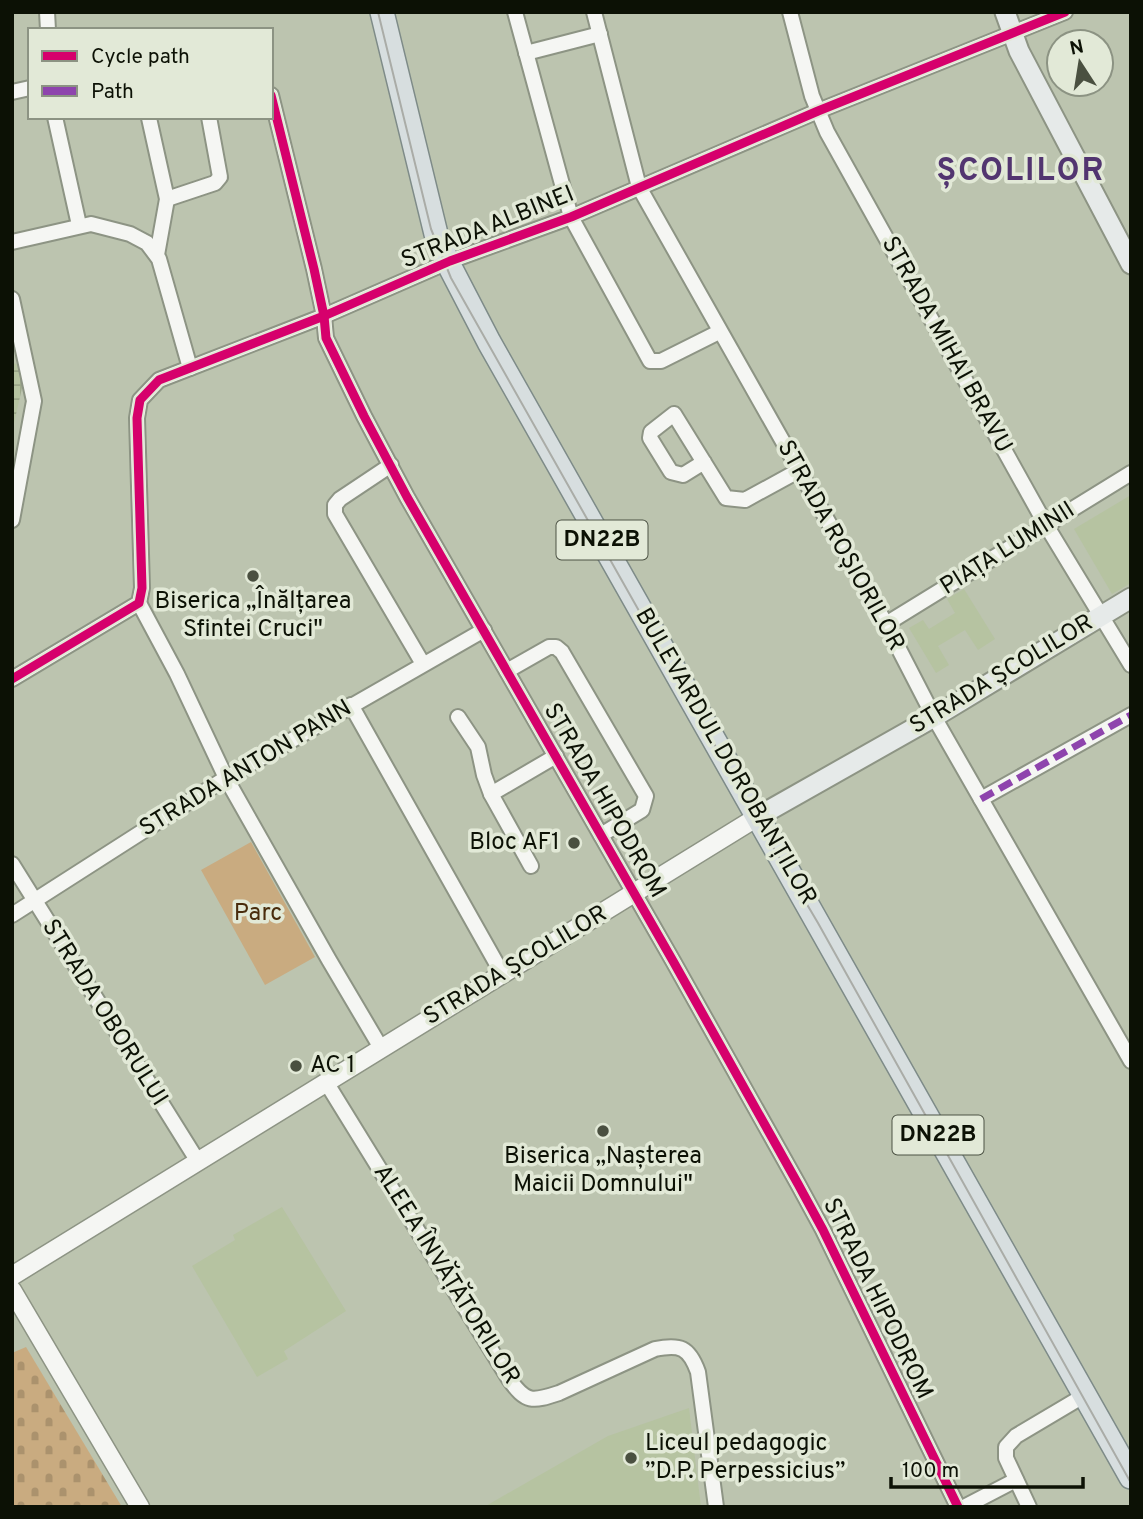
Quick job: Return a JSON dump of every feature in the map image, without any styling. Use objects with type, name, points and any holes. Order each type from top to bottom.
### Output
[{"type":"main road","name":"BULEVARDUL DOROBANȚILOR","points":[[383,12],[436,234],[448,262],[489,342],[1085,1395],[1124,1457],[1131,1477]]},
{"type":"main road","points":[[1005,12],[1012,35],[1131,264]]},
{"type":"main road","name":"STRADA ȘCOLILOR","points":[[759,816],[934,718],[1131,598]]},
{"type":"street","points":[[515,12],[571,217],[650,361],[660,361],[719,332]]},
{"type":"street","name":"STRADA ROȘIORILOR","points":[[594,12],[639,187],[886,624],[934,718],[1131,1062]]},
{"type":"street","name":"STRADA MIHAI BRAVU","points":[[790,12],[818,111],[847,169],[1046,525],[1131,665]]},
{"type":"street","name":"STRADA ALBINEI","points":[[139,603],[142,588],[136,418],[140,400],[159,380],[324,316],[448,262],[571,217],[818,111],[1065,12]]},
{"type":"street","points":[[526,53],[600,34]]},
{"type":"street","name":"STRADA HIPODROM","points":[[273,103],[324,316],[326,338],[364,416],[823,1230],[958,1507]]},
{"type":"street","points":[[55,119],[79,225]]},
{"type":"street","points":[[149,119],[167,199],[157,254]]},
{"type":"street","points":[[167,199],[215,183],[220,177],[209,119]]},
{"type":"street","points":[[12,242],[91,224],[130,234],[147,243],[157,254],[190,368]]},
{"type":"street","points":[[12,299],[34,401],[12,520]]},
{"type":"street","points":[[704,461],[726,498],[736,500],[745,500],[798,471]]},
{"type":"street","points":[[391,465],[340,499],[335,505],[335,514],[423,664]]},
{"type":"street","name":"PIAȚA LUMINII","points":[[886,624],[1131,473]]},
{"type":"street","points":[[12,679],[139,603],[177,674],[226,778],[381,1048]]},
{"type":"street","name":"STRADA ANTON PANN","points":[[12,915],[226,778],[484,630]]},
{"type":"street","points":[[507,671],[549,647],[556,647],[562,652],[646,796],[642,810],[601,835]]},
{"type":"street","points":[[351,705],[503,975]]},
{"type":"street","points":[[981,799],[1131,715]]},
{"type":"street","points":[[458,717],[478,747],[491,794],[531,866]]},
{"type":"street","points":[[491,794],[556,756]]},
{"type":"street","name":"STRADA ȘCOLILOR","points":[[12,1276],[759,816]]},
{"type":"street","name":"STRADA OBORULUI","points":[[12,864],[197,1160]]},
{"type":"street","name":"ALEEA ÎNVĂȚĂTORILOR","points":[[326,1082],[509,1379],[524,1397],[543,1398],[559,1393],[654,1349],[670,1346],[690,1354],[698,1372],[716,1507]]},
{"type":"street","points":[[12,1290],[140,1507]]},
{"type":"street","points":[[1029,1507],[1006,1458],[1006,1447],[1016,1436],[1085,1395]]},
{"type":"street","points":[[964,1507],[1016,1480]]},
{"type":"shaded area","points":[[12,363],[27,366],[12,432]]},
{"type":"shaded area","points":[[1131,495],[1131,583],[1112,594],[1074,529]]},
{"type":"shaded area","points":[[964,589],[995,639],[978,650],[965,630],[938,646],[949,665],[936,673],[909,628],[923,620],[929,629],[955,613],[947,599]]},
{"type":"shaded area","points":[[282,1207],[346,1311],[284,1351],[288,1359],[257,1377],[192,1266],[235,1240],[233,1235]]},
{"type":"shaded area","name":"Liceul pedagogic ”D.P. Perpessicius”","points":[[689,1408],[701,1507],[484,1507],[608,1436]]},
{"type":"green space","name":"Parc","points":[[251,842],[315,957],[265,985],[201,870]]},
{"type":"green space","points":[[26,1347],[122,1507],[12,1507],[12,1353]]},
{"type":"tram line","points":[[378,12],[431,229],[451,278],[818,923],[1131,1483]]},
{"type":"marked path","points":[[981,799],[1131,715]]},
{"type":"cycle path","points":[[12,679],[139,603],[142,588],[137,418],[140,400],[159,380],[324,316],[450,261],[571,217],[818,111],[1065,12]]},
{"type":"cycle path","points":[[273,103],[314,269],[326,338],[364,416],[407,497],[798,1184],[958,1507]]},
{"type":"place","name":"Biserica „Înălțarea Sfintei Cruci\"","points":[[253,576]]},
{"type":"place","name":"Bloc AF1","points":[[574,843]]},
{"type":"place","name":"AC 1","points":[[296,1066]]},
{"type":"place","name":"Biserica „Nașterea Maicii Domnului\"","points":[[603,1131]]},
{"type":"place","name":"Liceul pedagogic ”D.P. Perpessicius”","points":[[631,1458]]},
{"type":"district","name":"ȘCOLILOR","points":[[1021,172]]}]
